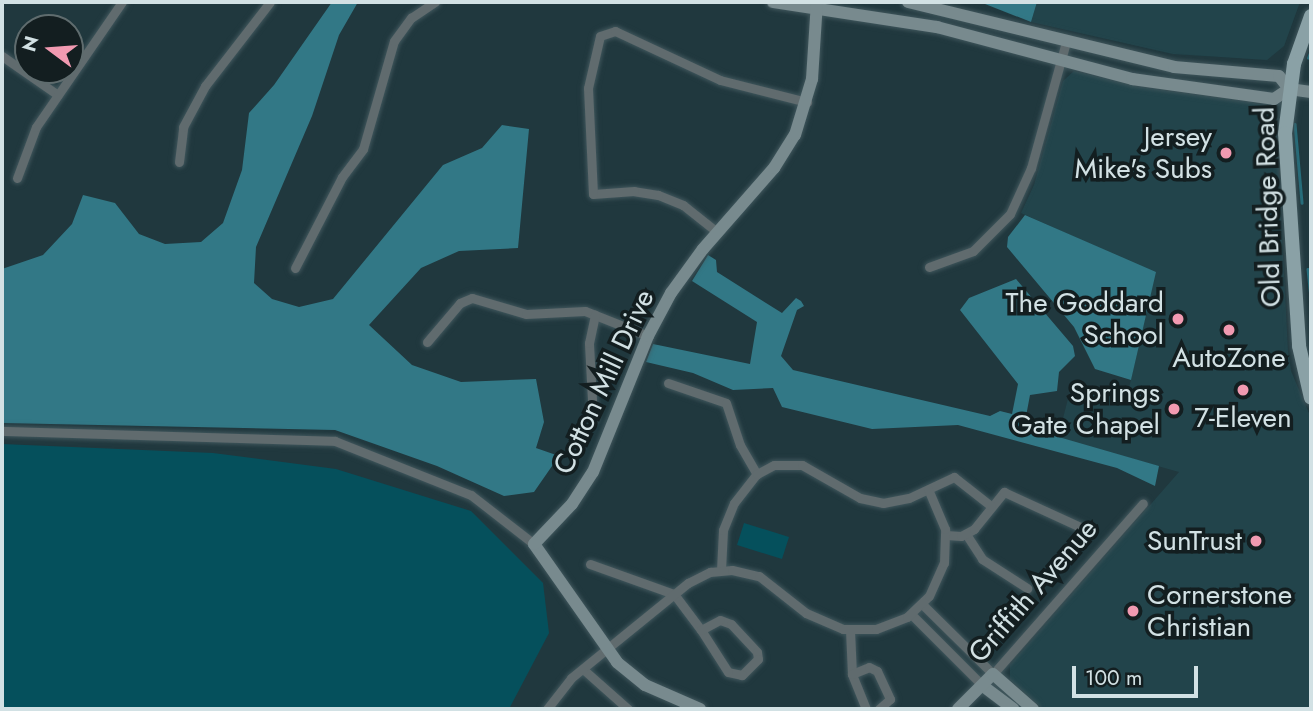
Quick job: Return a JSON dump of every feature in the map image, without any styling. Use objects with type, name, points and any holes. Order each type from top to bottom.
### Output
[{"type":"main road","name":"Old Bridge Road","points":[[1310,388],[1299,346],[1285,133],[1289,89],[1311,16]]},
{"type":"street","points":[[17,178],[32,134],[122,2]]},
{"type":"street","points":[[179,162],[183,127],[205,86],[270,2]]},
{"type":"street","points":[[295,268],[342,177],[363,149],[394,41],[411,18],[435,2]]},
{"type":"street","points":[[773,2],[817,5],[958,31],[1061,62],[1132,79],[1274,99],[1289,89],[1311,92]]},
{"type":"street","points":[[898,20],[902,2]]},
{"type":"street","points":[[908,2],[1174,67],[1279,76],[1289,89]]},
{"type":"street","name":"Cotton Mill Drive","points":[[534,544],[572,504],[593,472],[648,336],[680,280],[717,232],[783,156],[807,102],[817,5]]},
{"type":"street","points":[[717,232],[683,205],[658,195],[593,194],[587,111],[600,36],[615,31],[720,80],[807,102]]},
{"type":"street","points":[[929,267],[973,251],[1010,214],[1031,168],[1066,42]]},
{"type":"street","points":[[2,56],[58,95]]},
{"type":"street","points":[[427,342],[460,303],[472,298],[527,314],[575,310],[648,336]]},
{"type":"street","points":[[593,418],[589,343],[595,315]]},
{"type":"street","points":[[668,383],[726,403],[740,445],[757,474]]},
{"type":"street","points":[[2,431],[335,440],[471,495],[534,544],[607,652],[645,685],[700,709]]},
{"type":"street","points":[[721,570],[728,516],[757,474],[782,463],[803,465],[860,498],[883,503],[928,489],[954,477],[990,506]]},
{"type":"street","points":[[547,709],[563,685],[607,652],[674,594],[698,577],[721,570],[766,579],[806,613],[850,630],[876,629],[911,614],[922,604],[940,576],[946,535],[928,489]]},
{"type":"street","points":[[946,535],[966,534],[1004,492],[1085,529]]},
{"type":"street","name":"Griffith Avenue","points":[[958,709],[983,686],[1143,503]]},
{"type":"street","points":[[966,534],[982,559],[1027,588]]},
{"type":"street","points":[[590,564],[674,594],[733,675],[744,674],[758,659],[757,652],[731,624],[720,620],[701,630]]},
{"type":"street","points":[[922,604],[1033,709]]},
{"type":"street","points":[[911,614],[983,686],[1013,709]]},
{"type":"street","points":[[850,630],[852,674],[866,709]]},
{"type":"street","points":[[852,674],[867,667],[877,671],[890,702],[879,709]]},
{"type":"street","points":[[584,670],[628,709]]},
{"type":"shaded area","points":[[332,2],[358,2],[339,35],[312,116],[256,247],[254,283],[272,299],[299,307],[333,299],[443,165],[482,148],[502,125],[529,129],[518,248],[459,251],[421,268],[369,325],[412,365],[461,382],[536,379],[544,422],[536,448],[559,456],[534,492],[504,496],[437,466],[335,430],[2,423],[2,269],[43,255],[72,224],[83,195],[115,203],[139,234],[165,244],[201,242],[223,223],[242,170],[249,113],[274,85]]},
{"type":"shaded area","points":[[980,2],[1037,2],[1031,22]]},
{"type":"shaded area","points":[[1037,2],[1300,2],[1284,46],[1267,60],[1173,54],[1031,22]]},
{"type":"shaded area","points":[[1074,71],[1140,87],[1251,102],[1265,106],[1276,119],[1288,351],[1291,371],[1311,418],[1311,709],[1043,709],[1010,680],[1010,665],[1179,472],[1058,438],[1072,383],[1127,397],[1155,273],[1021,213],[1034,185],[1063,81]]},
{"type":"shaded area","points":[[1025,215],[1156,272],[1131,380],[1095,369],[1074,327],[1007,247],[1008,237]]},
{"type":"shaded area","points":[[708,255],[716,260],[717,272],[782,313],[796,298],[801,301],[804,306],[797,310],[781,356],[793,370],[990,416],[1000,411],[1012,414],[1018,384],[960,310],[969,298],[1016,279],[1073,346],[1075,356],[1059,372],[1057,391],[1030,395],[1024,427],[1159,466],[1155,486],[1117,468],[958,425],[872,429],[782,407],[773,388],[733,390],[693,373],[646,362],[653,344],[750,364],[757,322],[692,281]]},
{"type":"shaded area","points":[[2,444],[213,453],[336,469],[471,511],[543,583],[549,633],[509,709],[2,709]]},
{"type":"shaded area","points":[[744,523],[789,537],[782,559],[737,545]]},
{"type":"waterway","points":[[1308,58],[1311,50]]},
{"type":"waterway","points":[[1295,124],[1302,203]]},
{"type":"waterway","points":[[1308,269],[1311,300]]},
{"type":"place","name":"Jersey Mike's Subs","points":[[1226,153]]},
{"type":"place","name":"The Goddard School","points":[[1178,319]]},
{"type":"place","name":"AutoZone","points":[[1229,330]]},
{"type":"place","name":"7-Eleven","points":[[1243,390]]},
{"type":"place","name":"Springs Gate Chapel","points":[[1174,409]]},
{"type":"place","name":"SunTrust","points":[[1256,541]]},
{"type":"place","name":"Cornerstone Christian","points":[[1133,611]]}]
